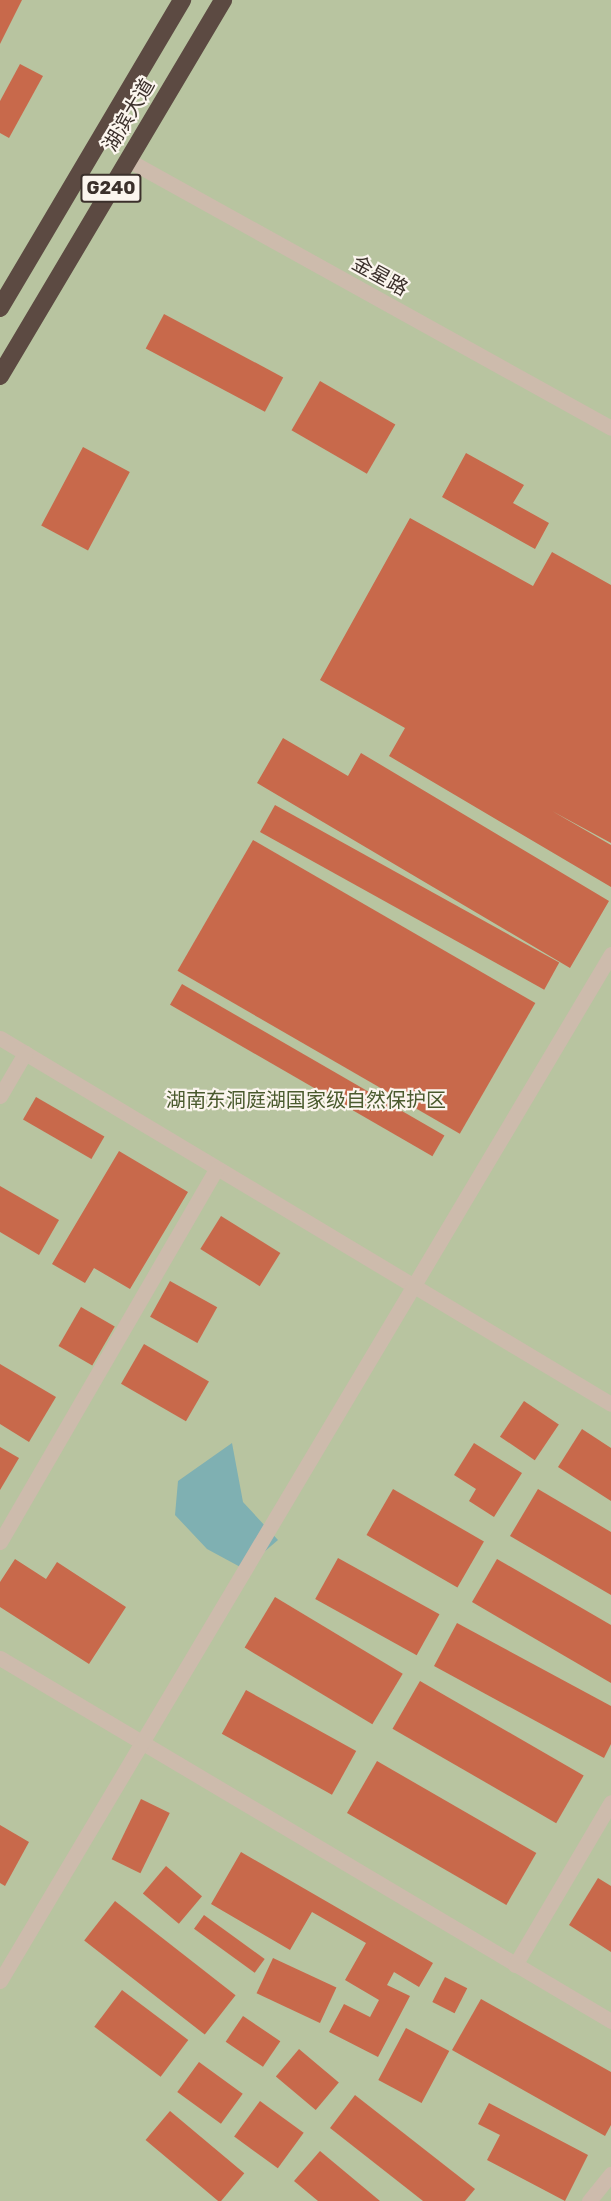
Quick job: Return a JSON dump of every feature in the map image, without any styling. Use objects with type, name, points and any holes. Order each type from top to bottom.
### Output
[{"type":"highway","name":"湖滨大道","points":[[0,308],[182,0]]},
{"type":"highway","name":"湖滨大道","points":[[0,376],[223,0]]},
{"type":"street","name":"金星路","points":[[128,160],[611,428]]},
{"type":"street","points":[[0,1981],[611,954]]},
{"type":"street","points":[[0,1038],[611,1404]]},
{"type":"street","points":[[0,1096],[25,1053]]},
{"type":"street","points":[[0,1542],[217,1168]]},
{"type":"street","points":[[0,1658],[141,1744],[611,2021]]},
{"type":"street","points":[[515,1965],[611,1802]]},
{"type":"street","points":[[589,2201],[611,2174]]},
{"type":"green space","name":"湖南东洞庭湖国家级自然保护区","points":[[0,0],[611,0],[611,2201],[0,2201]]},
{"type":"water","points":[[232,1443],[243,1502],[278,1540],[244,1569],[207,1549],[175,1515],[178,1481]]},
{"type":"building","points":[[0,0],[22,0],[0,44]]},
{"type":"building","points":[[20,64],[43,76],[9,138],[0,133],[0,101]]},
{"type":"building","points":[[164,314],[283,377],[265,412],[146,348]]},
{"type":"building","points":[[320,381],[395,424],[367,474],[292,430]]},
{"type":"building","points":[[83,447],[130,472],[88,550],[41,526]]},
{"type":"building","points":[[466,453],[524,485],[513,503],[549,523],[535,549],[442,497]]},
{"type":"building","points":[[410,518],[533,586],[552,552],[611,585],[611,843],[552,811],[611,845],[611,887],[389,756],[405,728],[320,680]]},
{"type":"building","points":[[283,738],[348,776],[361,753],[609,901],[570,968],[257,783]]},
{"type":"building","points":[[275,805],[559,963],[544,990],[260,832]]},
{"type":"building","points":[[253,840],[535,1003],[460,1134],[178,971]]},
{"type":"building","points":[[182,984],[444,1136],[432,1156],[170,1005]]},
{"type":"building","points":[[36,1097],[104,1136],[91,1159],[23,1120]]},
{"type":"building","points":[[119,1151],[188,1192],[130,1289],[94,1268],[85,1283],[52,1264]]},
{"type":"building","points":[[0,1186],[59,1220],[39,1255],[0,1232]]},
{"type":"building","points":[[221,1216],[280,1253],[260,1286],[200,1249]]},
{"type":"building","points":[[170,1281],[217,1307],[197,1343],[150,1317]]},
{"type":"building","points":[[81,1307],[115,1326],[92,1365],[58,1346]]},
{"type":"building","points":[[144,1344],[209,1382],[186,1421],[121,1384]]},
{"type":"building","points":[[0,1364],[56,1397],[29,1442],[0,1424]]},
{"type":"building","points":[[524,1401],[559,1424],[535,1460],[500,1437]]},
{"type":"building","points":[[582,1429],[611,1448],[611,1501],[558,1467]]},
{"type":"building","points":[[474,1443],[522,1473],[494,1517],[469,1501],[476,1489],[454,1475]]},
{"type":"building","points":[[0,1447],[19,1458],[0,1490]]},
{"type":"building","points":[[393,1489],[484,1542],[457,1587],[366,1535]]},
{"type":"building","points":[[538,1489],[611,1532],[611,1595],[510,1536]]},
{"type":"building","points":[[338,1558],[439,1614],[417,1655],[315,1599]]},
{"type":"building","points":[[15,1559],[46,1579],[57,1562],[126,1607],[89,1664],[0,1607],[0,1582]]},
{"type":"building","points":[[497,1559],[611,1625],[611,1683],[472,1602]]},
{"type":"building","points":[[275,1597],[403,1674],[372,1724],[245,1648]]},
{"type":"building","points":[[457,1623],[611,1706],[611,1744],[604,1758],[434,1666]]},
{"type":"building","points":[[420,1681],[584,1776],[556,1823],[392,1729]]},
{"type":"building","points":[[246,1690],[356,1751],[332,1795],[222,1734]]},
{"type":"building","points":[[377,1761],[536,1853],[506,1905],[347,1813]]},
{"type":"building","points":[[141,1799],[170,1813],[140,1873],[112,1859]]},
{"type":"building","points":[[0,1825],[29,1842],[5,1886],[0,1883]]},
{"type":"building","points":[[241,1852],[433,1963],[419,1987],[394,1972],[387,1985],[410,1996],[378,2057],[329,2032],[344,2004],[370,2017],[379,2000],[345,1980],[366,1943],[312,1912],[290,1950],[211,1904]]},
{"type":"building","points":[[166,1866],[202,1896],[179,1924],[143,1894]]},
{"type":"building","points":[[598,1878],[611,1886],[611,1952],[569,1925]]},
{"type":"building","points":[[115,1901],[236,1995],[205,2035],[84,1940]]},
{"type":"building","points":[[204,1915],[265,1959],[255,1973],[194,1929]]},
{"type":"building","points":[[273,1958],[336,1988],[320,2023],[257,1993]]},
{"type":"building","points":[[445,1977],[467,1988],[455,2013],[432,2002]]},
{"type":"building","points":[[122,1990],[188,2040],[161,2077],[94,2027]]},
{"type":"building","points":[[481,1999],[611,2072],[611,2125],[605,2136],[452,2050]]},
{"type":"building","points":[[243,2016],[280,2041],[263,2067],[226,2042]]},
{"type":"building","points":[[406,2028],[449,2051],[422,2103],[378,2080]]},
{"type":"building","points":[[299,2049],[339,2082],[316,2110],[276,2077]]},
{"type":"building","points":[[199,2062],[243,2094],[221,2124],[177,2092]]},
{"type":"building","points":[[355,2095],[475,2189],[465,2201],[423,2201],[330,2128]]},
{"type":"building","points":[[260,2101],[304,2133],[278,2168],[234,2137]]},
{"type":"building","points":[[489,2103],[588,2155],[565,2201],[487,2160],[500,2135],[478,2124]]},
{"type":"building","points":[[170,2111],[244,2173],[221,2201],[218,2201],[146,2140]]},
{"type":"building","points":[[320,2151],[380,2201],[318,2201],[294,2181]]}]
